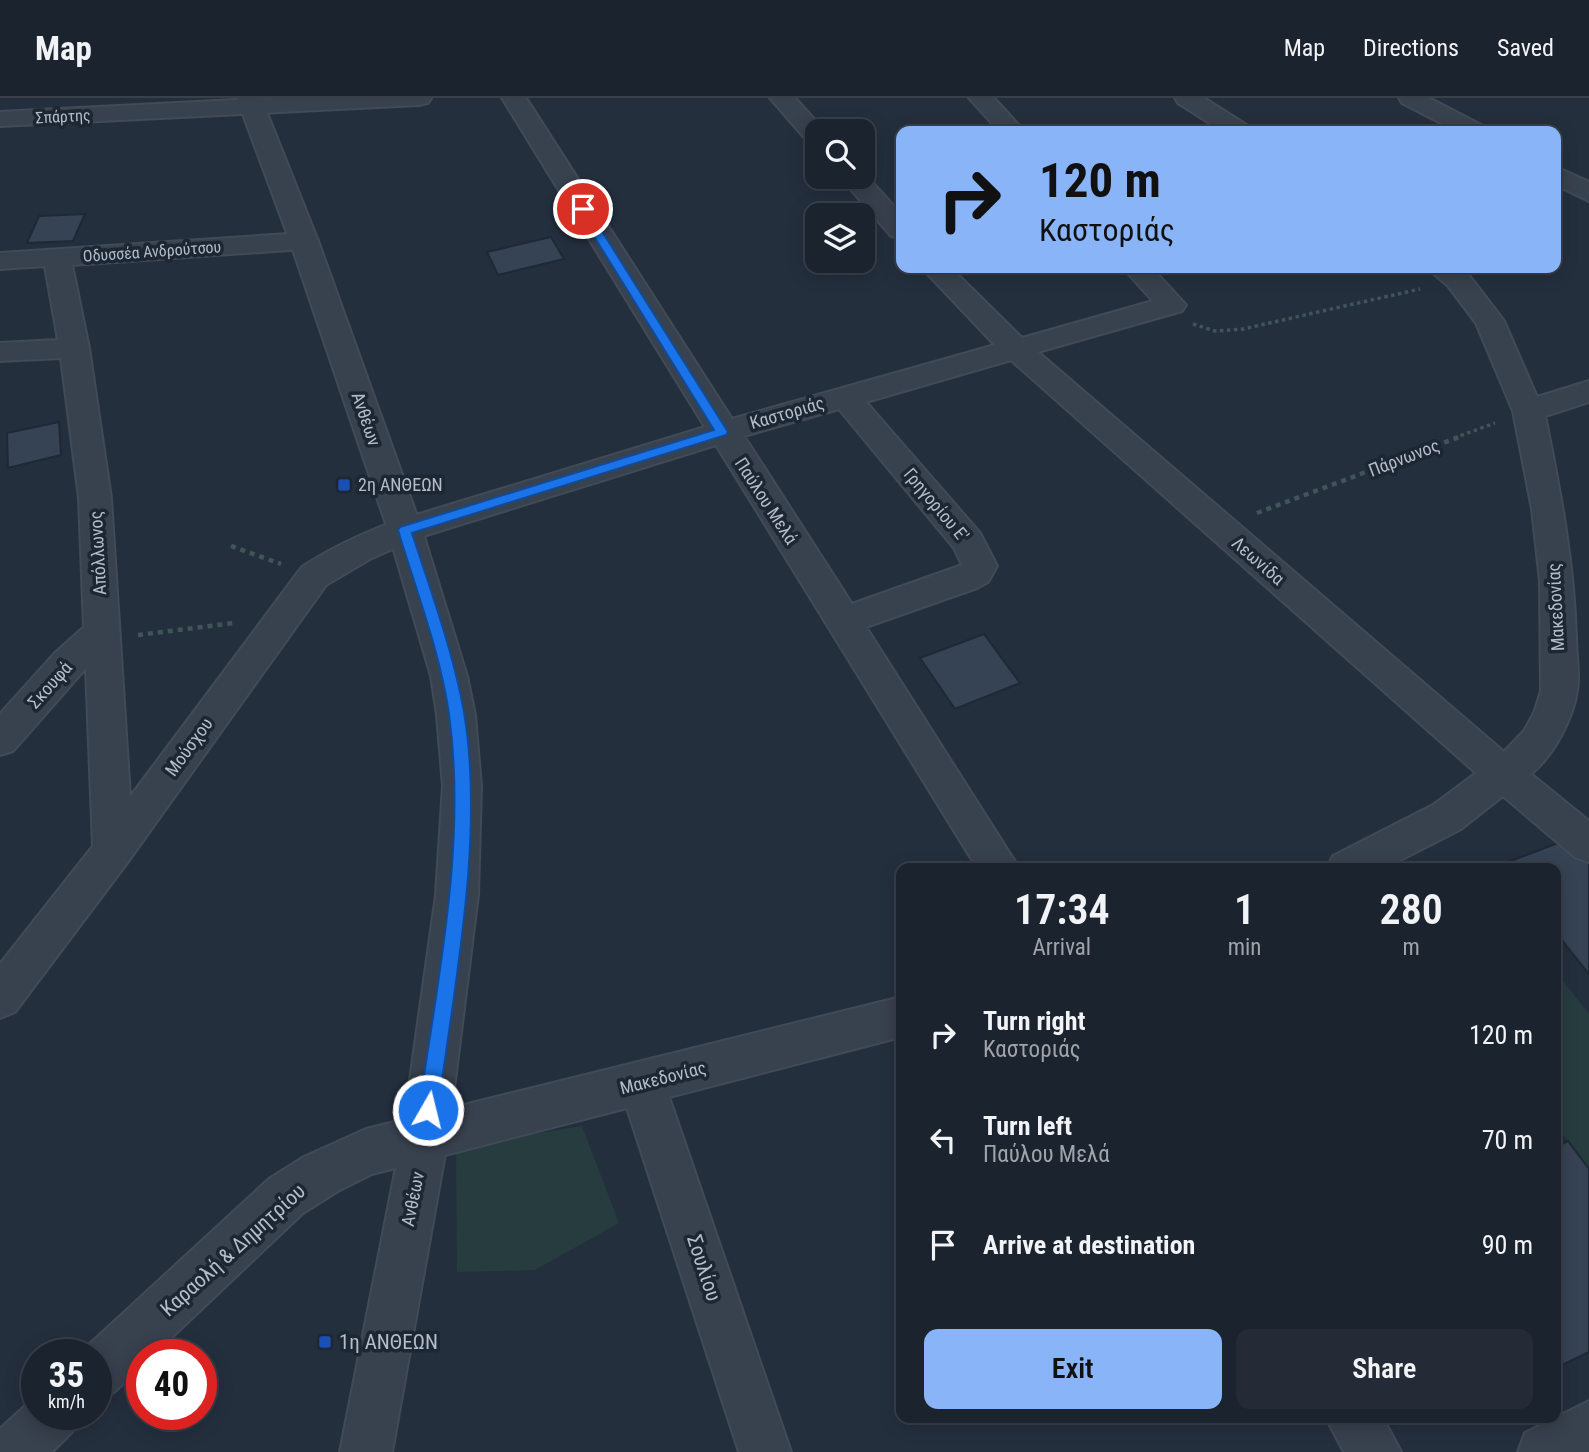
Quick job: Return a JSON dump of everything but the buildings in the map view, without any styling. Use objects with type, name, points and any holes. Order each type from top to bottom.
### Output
[{"type":"street","name":"Σπάρτης","points":[[0,119],[251,102],[419,98]]},
{"type":"street","name":"Παύλου Μελά","points":[[514,98],[996,863]]},
{"type":"street","points":[[782,98],[805,124]]},
{"type":"street","points":[[981,98],[1007,126]]},
{"type":"street","points":[[1186,98],[1231,126]]},
{"type":"street","points":[[1411,98],[1464,126]]},
{"type":"street","name":"Ανθέων","points":[[251,102],[304,241],[405,530],[449,676],[457,715],[462,786],[457,895],[425,1137],[366,1452]]},
{"type":"street","points":[[864,189],[896,224]]},
{"type":"street","name":"Οδυσσέα Ανδρούτσου","points":[[0,261],[304,241]]},
{"type":"street","name":"Απόλλωνος","points":[[57,258],[74,348],[95,498],[113,851]]},
{"type":"street","name":"Λεωνίδα","points":[[941,273],[1017,349],[1219,528],[1589,845]]},
{"type":"street","points":[[1142,273],[1172,305]]},
{"type":"street","name":"Μακεδονίας","points":[[1357,863],[1447,817],[1522,759],[1537,742],[1552,714],[1574,689],[1548,509],[1528,411],[1490,321],[1450,274]]},
{"type":"street","name":"Καστοριάς","points":[[405,530],[722,432],[1172,305]]},
{"type":"street","points":[[0,352],[74,348]]},
{"type":"street","points":[[1528,411],[1589,391]]},
{"type":"street","name":"Γρηγορίου Ε'","points":[[843,621],[965,579],[976,573],[980,566],[968,542],[845,397]]},
{"type":"street","name":"Μούσχου","points":[[0,998],[113,851],[314,576],[360,548],[405,530]]},
{"type":"street","name":"Σκουφά","points":[[0,740],[68,663],[102,636]]},
{"type":"street","name":"Μακεδονίας","points":[[425,1137],[896,1018]]},
{"type":"street","name":"Σουλίου","points":[[642,1084],[765,1452]]},
{"type":"street","name":"Καραολή & Δημητρίου","points":[[112,1359],[286,1196],[321,1174],[366,1152],[425,1137]]},
{"type":"street","points":[[1355,1423],[1375,1452]]},
{"type":"street","points":[[1544,1452],[1589,1427]]},
{"type":"street","points":[[14,1452],[37,1430]]},
{"type":"path","points":[[1172,305],[1191,323],[1215,331],[1243,329],[1450,274]]},
{"type":"path","name":"Πάρνωνος","points":[[1219,528],[1528,411]]},
{"type":"path","points":[[231,546],[314,576]]},
{"type":"path","points":[[102,636],[284,617]]},
{"type":"green space","points":[[1561,978],[1589,1014],[1589,1169],[1561,1132]]},
{"type":"green space","points":[[582,1126],[619,1223],[535,1270],[457,1272],[456,1147]]},
{"type":"place","name":"2η ΑΝΘΕΩΝ","points":[[344,485]]},
{"type":"place","name":"1η ΑΝΘΕΩΝ","points":[[325,1342]]},
{"type":"route","points":[[428,1110],[457,895],[462,786],[457,715],[449,676],[405,530],[722,432],[583,209]]}]
